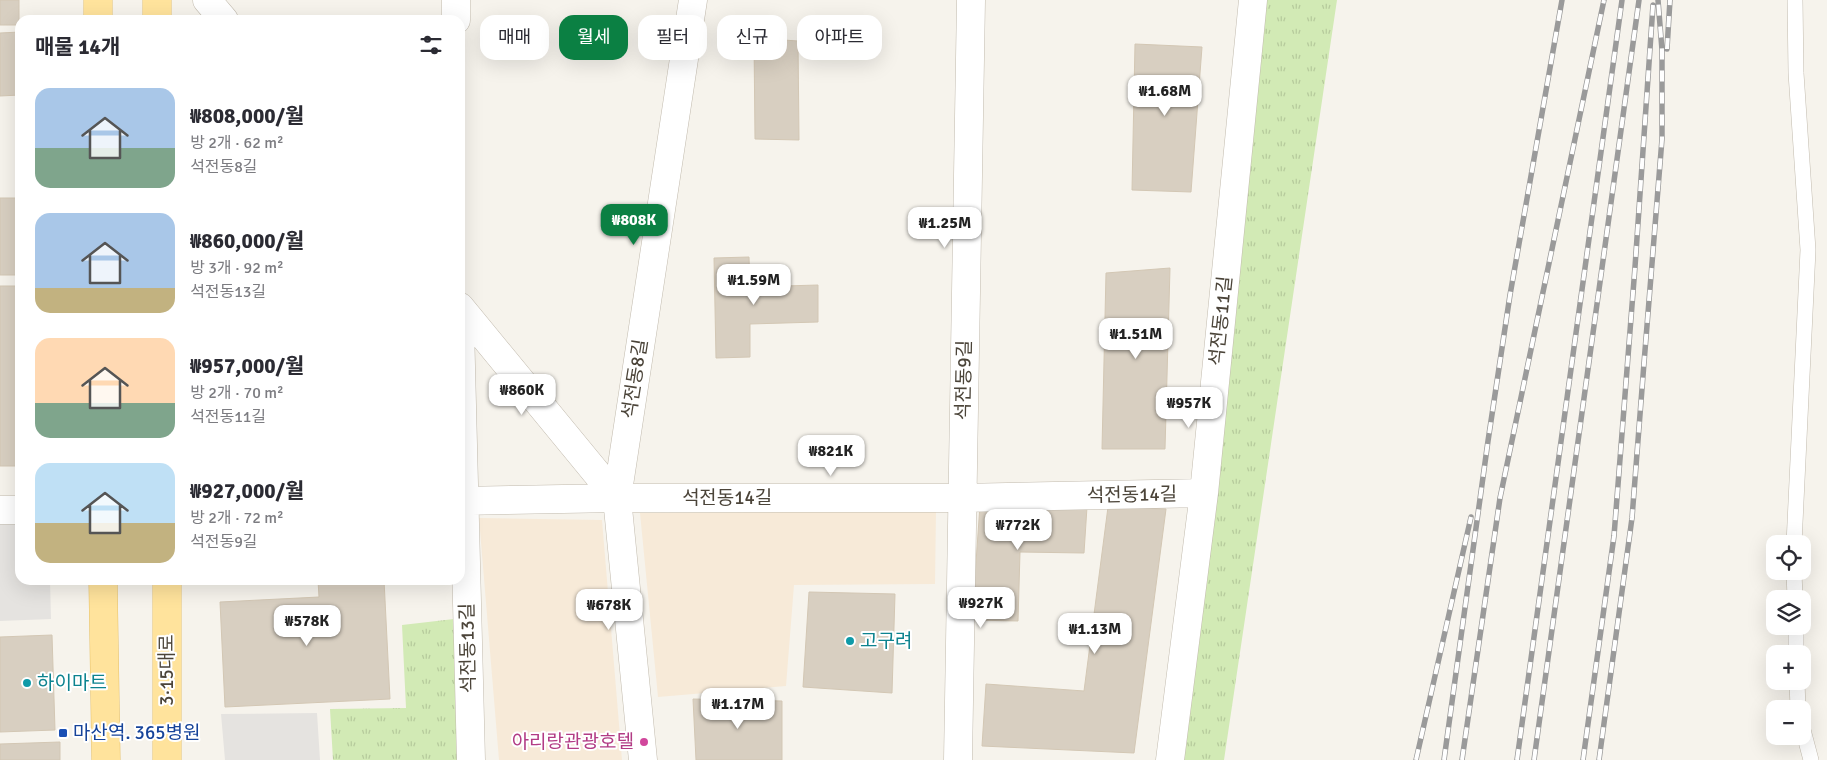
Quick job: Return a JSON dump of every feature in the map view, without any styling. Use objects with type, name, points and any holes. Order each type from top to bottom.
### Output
[{"type":"main road","points":[[98,0],[98,15]]},
{"type":"main road","points":[[157,0],[157,15]]},
{"type":"main road","points":[[103,585],[106,760]]},
{"type":"main road","name":"3·15대로","points":[[167,585],[167,760]]},
{"type":"street","points":[[207,0],[220,15]]},
{"type":"street","points":[[456,0],[456,15]]},
{"type":"street","name":"석전동8길","points":[[643,760],[617,498],[693,0]]},
{"type":"street","name":"석전동9길","points":[[958,760],[971,0]]},
{"type":"street","name":"석전동11길","points":[[1170,760],[1204,493],[1254,0]]},
{"type":"street","points":[[465,313],[617,498]]},
{"type":"street","name":"석전동14길","points":[[465,501],[617,498],[962,498],[1204,493]]},
{"type":"street","points":[[0,510],[15,510]]},
{"type":"street","name":"석전동13길","points":[[465,585],[471,760]]},
{"type":"lane","points":[[1794,535],[1808,250],[1796,73],[1795,0]]},
{"type":"lane","points":[[1807,745],[1811,760]]},
{"type":"shaded area","points":[[936,511],[935,584],[794,585],[786,686],[658,697],[640,513]]},
{"type":"shaded area","points":[[15,516],[15,585],[50,585],[51,619],[0,621],[0,517]]},
{"type":"shaded area","points":[[479,518],[602,520],[622,760],[499,760]]},
{"type":"shaded area","points":[[317,713],[320,760],[225,760],[221,714]]},
{"type":"green space","points":[[1267,0],[1337,0],[1224,760],[1177,760]]},
{"type":"green space","points":[[454,619],[466,760],[333,760],[330,709],[406,708],[402,625]]},
{"type":"building","points":[[0,0],[19,0],[19,15],[15,15],[15,25],[0,25]]},
{"type":"building","points":[[15,32],[15,95],[0,96],[0,33]]},
{"type":"building","points":[[787,40],[797,41],[799,140],[755,139],[754,60],[787,60]]},
{"type":"building","points":[[1135,44],[1202,47],[1191,192],[1132,190]]},
{"type":"building","points":[[0,198],[15,198],[15,275],[0,275]]},
{"type":"building","points":[[749,257],[750,287],[818,285],[818,322],[750,324],[750,357],[716,358],[714,258]]},
{"type":"building","points":[[1170,268],[1165,449],[1102,449],[1106,273]]},
{"type":"building","points":[[0,286],[15,286],[15,466],[0,466]]},
{"type":"building","points":[[980,505],[1087,507],[1084,553],[1020,552],[1018,621],[972,620]]},
{"type":"building","points":[[1108,507],[1166,509],[1134,753],[982,746],[986,684],[1084,691]]},
{"type":"building","points":[[318,585],[384,585],[390,699],[225,707],[220,602],[319,597]]},
{"type":"building","name":"고구려","points":[[809,592],[895,594],[892,693],[803,687]]},
{"type":"building","name":"하이마트","points":[[52,635],[55,730],[0,732],[0,637]]},
{"type":"building","points":[[693,699],[782,701],[782,760],[696,760]]},
{"type":"building","points":[[60,742],[60,760],[0,760],[0,744]]},
{"type":"railway","points":[[1444,760],[1510,295],[1562,0]]},
{"type":"railway","points":[[1462,760],[1500,498],[1604,0]]},
{"type":"railway","points":[[1517,760],[1622,0]]},
{"type":"railway","points":[[1534,760],[1639,0]]},
{"type":"railway","points":[[1599,760],[1632,518],[1662,139],[1662,50],[1658,0]]},
{"type":"railway","points":[[1667,49],[1670,0]]},
{"type":"railway","points":[[1583,760],[1614,536],[1653,5]]},
{"type":"railway","points":[[1416,760],[1471,517]]},
{"type":"place","name":"고구려","points":[[850,641]]},
{"type":"place","name":"하이마트","points":[[27,683]]},
{"type":"place","name":"마산역. 365병원","points":[[63,733]]},
{"type":"place","name":"아리랑관광호텔","points":[[644,742]]}]
